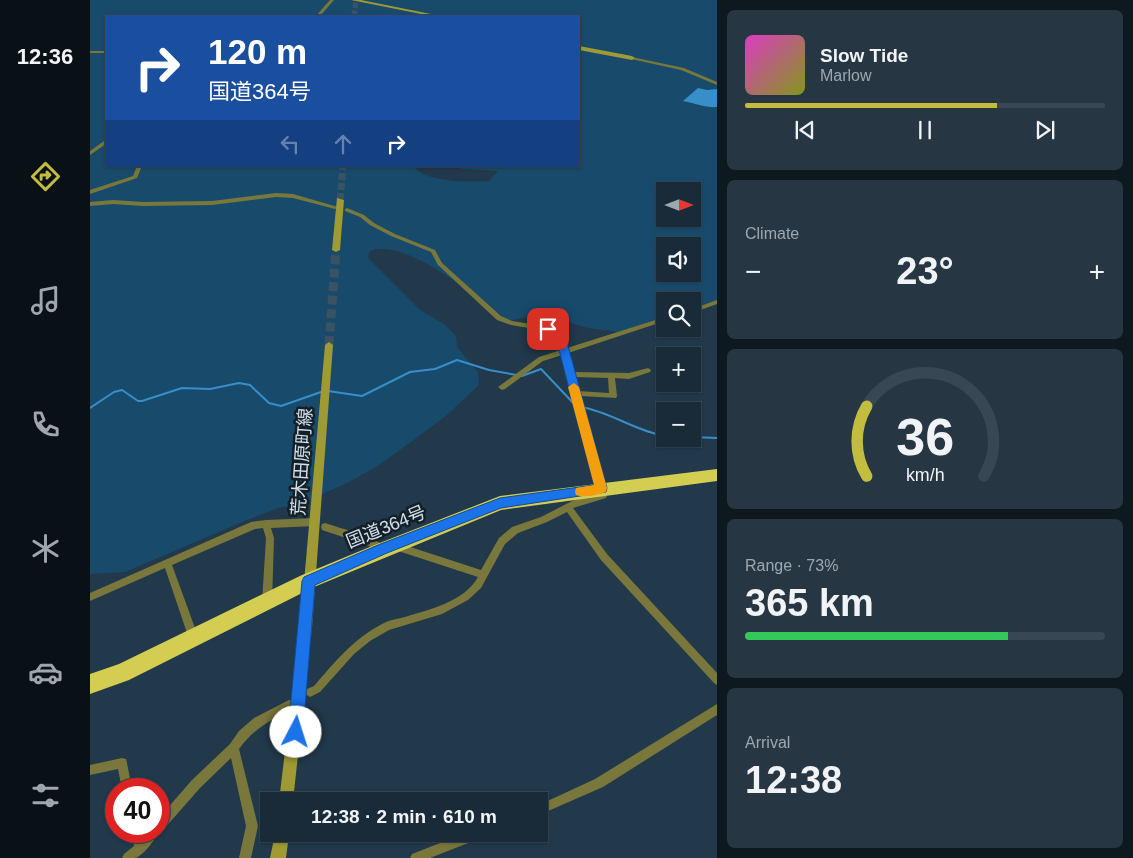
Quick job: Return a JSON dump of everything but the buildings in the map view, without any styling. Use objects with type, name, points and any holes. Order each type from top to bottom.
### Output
[{"type":"highway","name":"国道364号","points":[[90,684],[122,673],[195,639],[308,581],[500,503],[717,474]]},
{"type":"street","points":[[319,15],[332,0]]},
{"type":"street","points":[[353,0],[433,15]]},
{"type":"street","points":[[580,48],[682,69],[717,84]]},
{"type":"street","points":[[90,52],[105,52]]},
{"type":"street","points":[[90,153],[105,143]]},
{"type":"street","points":[[90,192],[135,176],[140,167]]},
{"type":"street","points":[[90,204],[113,202],[143,204],[212,203],[276,195],[293,196],[335,207]]},
{"type":"street","points":[[336,250],[340,200]]},
{"type":"street","points":[[310,692],[317,689],[351,651],[367,638],[387,626],[442,610],[454,604],[478,585],[506,536],[515,530],[544,520],[554,513],[581,501],[603,496],[561,340],[553,331],[499,318],[440,264],[433,251],[393,235],[372,224],[362,216],[347,210]]},
{"type":"street","points":[[701,308],[717,302]]},
{"type":"street","points":[[502,387],[533,363],[564,350],[656,322]]},
{"type":"street","name":"荒木田原町線","points":[[287,792],[296,732],[329,345]]},
{"type":"street","points":[[570,374],[629,376],[648,370]]},
{"type":"street","points":[[576,393],[613,396],[611,375]]},
{"type":"street","points":[[568,508],[604,557],[717,680]]},
{"type":"street","points":[[90,597],[254,525],[315,522]]},
{"type":"street","points":[[266,524],[270,538],[267,602]]},
{"type":"street","points":[[326,527],[484,576]]},
{"type":"street","points":[[168,563],[195,639]]},
{"type":"street","points":[[170,814],[196,784],[234,748],[243,735],[258,722],[289,705]]},
{"type":"street","points":[[548,806],[599,783],[717,708]]},
{"type":"street","points":[[234,748],[252,826],[245,858]]},
{"type":"street","points":[[90,770],[122,763],[125,778]]},
{"type":"street","points":[[278,858],[281,842]]},
{"type":"street","points":[[416,858],[457,842]]},
{"type":"street","points":[[139,843],[140,848]]},
{"type":"street","points":[[128,858],[144,843]]},
{"type":"shaded area","points":[[90,0],[717,0],[717,300],[701,306],[701,292],[656,292],[656,320],[619,332],[588,328],[564,321],[559,326],[549,316],[530,316],[509,321],[462,286],[420,260],[400,252],[383,249],[369,252],[368,258],[420,310],[444,324],[456,336],[457,347],[478,372],[479,385],[447,415],[376,467],[349,482],[303,503],[278,508],[125,572],[90,574]]},
{"type":"shaded area","points":[[698,88],[707,90],[717,89],[717,107],[683,101]]},
{"type":"waterway","points":[[328,391],[362,396],[410,372],[435,369],[457,360],[489,370],[522,376],[541,369],[577,407]]},
{"type":"waterway","points":[[90,408],[114,392],[122,390],[138,401],[142,401],[182,388],[210,389],[239,383],[250,385],[269,403],[281,406],[321,392]]},
{"type":"waterway","points":[[581,407],[603,413],[656,434]]},
{"type":"waterway","points":[[701,437],[717,438]]},
{"type":"tunnel","points":[[354,15],[356,0]]},
{"type":"tunnel","points":[[340,200],[343,167]]},
{"type":"tunnel","points":[[329,345],[336,250]]},
{"type":"slow traffic","points":[[574,387],[601,488],[581,492]]},
{"type":"route","points":[[296,732],[306,627],[308,581],[500,503],[601,488],[563,346],[556,333],[548,329]]}]
